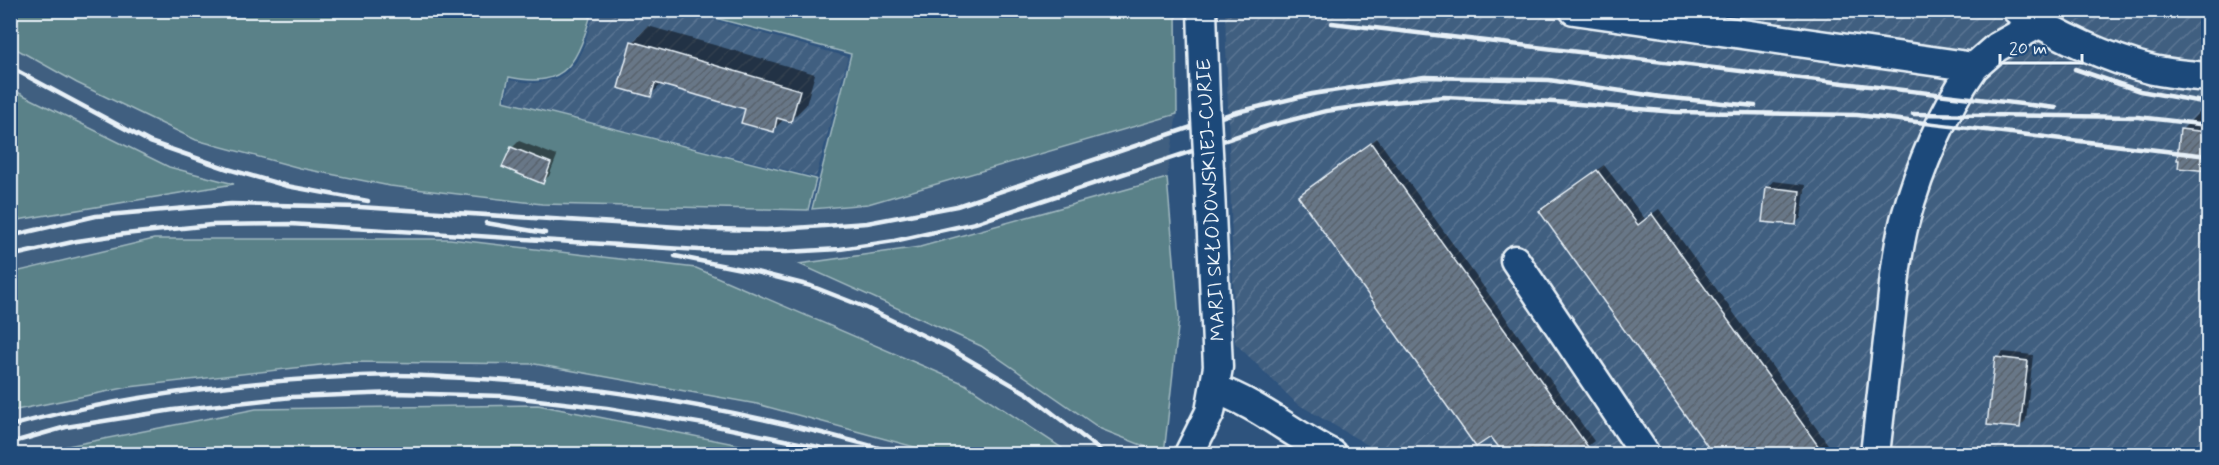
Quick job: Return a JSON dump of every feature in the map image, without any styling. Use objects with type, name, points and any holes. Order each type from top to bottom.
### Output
[{"type":"street","name":"MARII SKŁODOWSKIEJ-CURIE","points":[[1189,454],[1210,412],[1218,367],[1202,10]]},
{"type":"street","points":[[1574,10],[1974,67]]},
{"type":"street","points":[[1875,454],[1898,254],[1905,220],[1917,182],[1953,97],[1974,67],[2035,15],[2115,58],[2154,70],[2208,77]]},
{"type":"street","points":[[1515,260],[1645,454]]},
{"type":"street","points":[[1215,388],[1245,401],[1306,441],[1332,454]]},
{"type":"shaded area","points":[[594,11],[681,11],[848,57],[816,177],[506,101],[510,80],[534,83],[556,79],[567,72],[576,62],[584,46]]},
{"type":"shaded area","points":[[1225,11],[2208,11],[2208,454],[1383,454],[1296,403],[1235,343]]},
{"type":"shaded area","points":[[10,46],[77,83],[196,140],[300,168],[390,186],[542,204],[808,210],[868,204],[1177,114],[1167,178],[920,247],[800,264],[981,346],[1101,429],[1162,454],[1071,454],[965,384],[696,268],[450,239],[154,239],[11,273],[11,221],[232,184],[169,167],[11,89]]},
{"type":"shaded area","points":[[346,362],[535,364],[757,404],[940,454],[785,454],[538,405],[256,409],[27,454],[11,454],[11,411],[129,387]]},
{"type":"green space","points":[[11,11],[592,11],[581,44],[567,67],[557,75],[545,79],[529,80],[509,77],[503,101],[816,179],[808,210],[542,204],[390,186],[300,168],[196,140],[77,83],[11,46]]},
{"type":"green space","points":[[689,11],[1176,11],[1177,114],[868,204],[812,209],[851,54]]},
{"type":"green space","points":[[11,89],[169,167],[234,184],[11,221]]},
{"type":"green space","points":[[1167,178],[1179,318],[1164,454],[1101,429],[981,346],[799,264],[920,247]]},
{"type":"green space","points":[[154,239],[450,239],[696,268],[965,384],[1071,454],[940,454],[757,404],[535,364],[346,362],[129,387],[11,411],[11,273]]},
{"type":"green space","points":[[538,405],[785,454],[27,454],[256,409]]},
{"type":"building","points":[[631,41],[800,90],[791,122],[777,118],[774,132],[741,123],[745,109],[655,83],[651,97],[618,88]]},
{"type":"building","points":[[2180,129],[2208,132],[2208,171],[2178,168]]},
{"type":"building","points":[[1371,143],[1593,454],[1504,454],[1491,437],[1476,447],[1298,196]]},
{"type":"building","points":[[511,147],[551,163],[543,184],[502,167]]},
{"type":"building","points":[[1597,170],[1638,225],[1652,214],[1824,454],[1713,454],[1539,211]]},
{"type":"building","points":[[1766,187],[1800,191],[1796,225],[1762,222]]},
{"type":"building","points":[[1995,357],[2028,361],[2020,428],[1987,425]]},
{"type":"railway","points":[[1332,23],[2056,108]]},
{"type":"railway","points":[[10,67],[150,142],[228,169],[287,186],[368,201]]},
{"type":"railway","points":[[2075,69],[2140,91],[2208,103]]},
{"type":"railway","points":[[10,236],[96,216],[231,204],[359,207],[711,229],[766,230],[867,223],[957,206],[1233,113],[1312,94],[1424,77],[1549,80],[1661,97],[1755,106]]},
{"type":"railway","points":[[10,256],[77,241],[125,234],[211,225],[290,224],[699,250],[786,252],[840,249],[894,241],[975,223],[1268,126],[1326,111],[1444,97],[1554,102],[1676,112],[1857,115],[2208,156]]},
{"type":"railway","points":[[1913,114],[2138,117],[2208,125]]},
{"type":"railway","points":[[486,223],[545,233]]},
{"type":"railway","points":[[675,256],[756,272],[811,286],[862,306],[947,347],[1028,394],[1105,454]]},
{"type":"railway","points":[[10,426],[91,407],[201,389],[312,379],[413,375],[520,382],[630,394],[738,414],[900,454]]},
{"type":"railway","points":[[10,443],[66,427],[173,410],[292,397],[395,393],[503,396],[607,408],[716,426],[842,454]]}]
